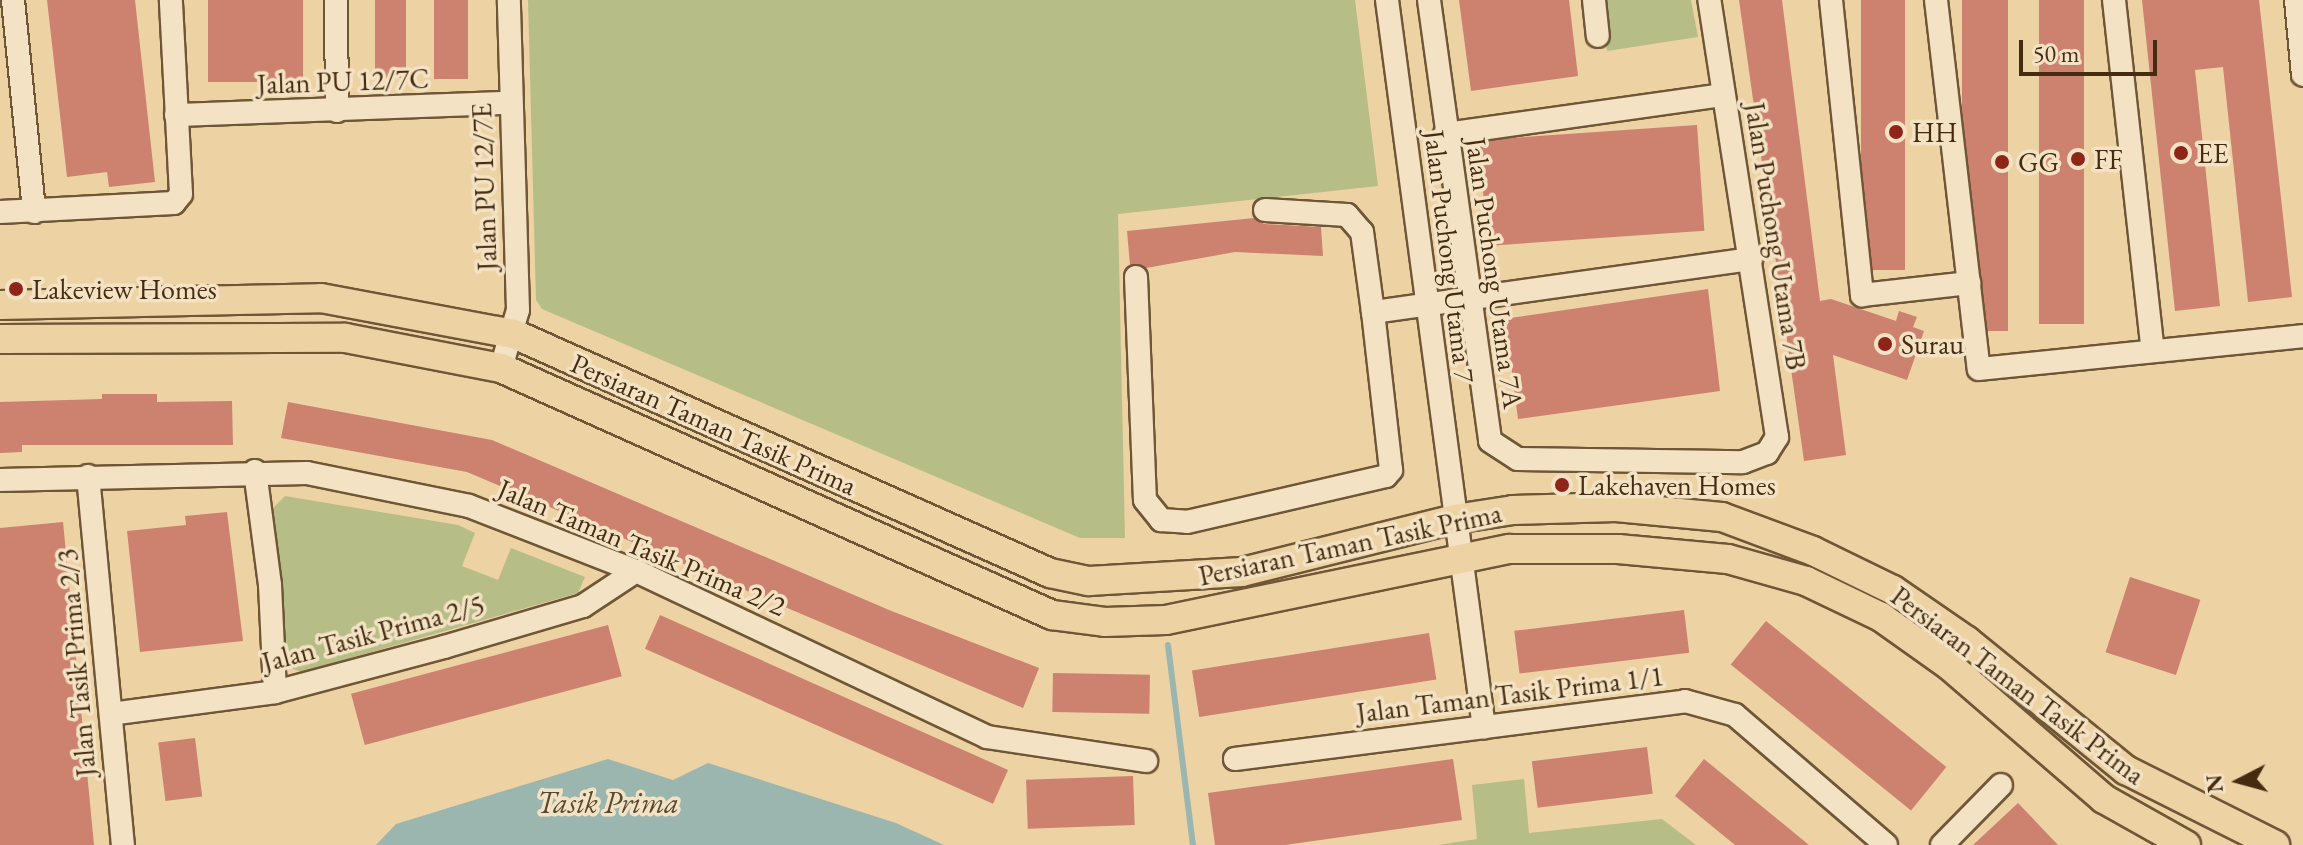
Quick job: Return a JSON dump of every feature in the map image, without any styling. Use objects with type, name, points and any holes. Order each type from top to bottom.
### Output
[{"type":"main road","name":"Persiaran Taman Tasik Prima","points":[[0,305],[321,298],[514,334],[1050,573],[1089,581],[1242,572],[1455,519],[1513,510],[1616,507],[1707,515],[1813,551],[1893,590],[1967,641],[2126,770],[2275,845]]},
{"type":"main road","name":"Persiaran Taman Tasik Prima","points":[[0,339],[345,338],[501,368],[1052,615],[1105,622],[1166,620],[1510,549],[1618,549],[1728,559],[1806,581],[1881,617],[1950,666],[2104,799],[2186,845]]},
{"type":"street","points":[[13,0],[34,212]]},
{"type":"street","points":[[0,212],[174,203],[181,194],[171,0]]},
{"type":"street","points":[[336,0],[337,111]]},
{"type":"street","name":"Jalan PU 12/7E","points":[[501,368],[514,334],[518,310],[509,0]]},
{"type":"street","name":"Jalan Puchong Utama 7","points":[[1387,0],[1425,304],[1484,728]]},
{"type":"street","name":"Jalan Puchong Utama 7A","points":[[1429,0],[1445,134],[1490,441],[1518,459],[1743,462]]},
{"type":"street","points":[[1594,0],[1598,36]]},
{"type":"street","name":"Jalan Puchong Utama 7B","points":[[1709,0],[1777,437],[1767,453],[1743,462]]},
{"type":"street","points":[[1831,0],[1862,295],[1969,283]]},
{"type":"street","points":[[1936,0],[1979,369],[2303,336]]},
{"type":"street","points":[[2114,0],[2153,351]]},
{"type":"street","points":[[2296,0],[2303,75]]},
{"type":"street","points":[[1445,134],[1723,95]]},
{"type":"street","name":"Jalan PU 12/7C","points":[[176,115],[511,103]]},
{"type":"street","points":[[1136,277],[1145,500],[1161,520],[1171,522],[1386,476],[1392,450],[1362,232],[1347,215],[1265,210]]},
{"type":"street","points":[[1373,312],[1751,259]]},
{"type":"street","points":[[255,471],[270,585],[275,692]]},
{"type":"street","name":"Jalan Taman Tasik Prima 2/2","points":[[0,480],[255,471],[374,483],[469,506],[636,571],[987,737],[1146,761]]},
{"type":"street","name":"Jalan Tasik Prima 2/3","points":[[88,476],[123,845]]},
{"type":"street","name":"Jalan Tasik Prima 2/5","points":[[111,714],[275,692],[583,606],[636,571]]},
{"type":"street","name":"Jalan Taman Tasik Prima 1/1","points":[[1235,759],[1685,701],[1735,715],[1886,845]]},
{"type":"street","points":[[1942,845],[2001,785]]},
{"type":"green space","points":[[528,0],[1355,0],[1378,186],[1118,214],[1125,538],[1080,538],[542,309],[536,300]]},
{"type":"green space","points":[[1601,0],[1691,0],[1698,37],[1607,51]]},
{"type":"green space","points":[[285,496],[458,525],[475,533],[462,566],[498,580],[511,548],[585,577],[578,593],[302,672],[287,667],[269,512]]},
{"type":"green space","points":[[1524,779],[1529,833],[1662,819],[1696,845],[1438,845],[1477,839],[1472,785]]},
{"type":"water","name":"Tasik Prima","points":[[608,759],[673,780],[708,763],[896,823],[944,845],[376,845],[396,824]]},
{"type":"building","points":[[47,0],[135,0],[155,182],[109,187],[107,172],[67,177]]},
{"type":"building","points":[[208,0],[303,0],[303,82],[208,82]]},
{"type":"building","points":[[375,0],[406,0],[406,78],[375,78]]},
{"type":"building","points":[[434,0],[468,0],[468,79],[434,79]]},
{"type":"building","points":[[1459,0],[1569,0],[1578,76],[1471,91]]},
{"type":"building","points":[[1739,0],[1782,0],[1820,301],[1831,299],[1896,321],[1899,311],[1917,317],[1913,327],[1924,331],[1907,380],[1833,355],[1846,455],[1804,461]]},
{"type":"building","name":"HH","points":[[1861,0],[1905,0],[1905,270],[1861,270]]},
{"type":"building","name":"GG","points":[[1962,0],[2008,0],[2008,331],[1962,331]]},
{"type":"building","name":"FF","points":[[2039,0],[2084,0],[2084,324],[2039,324]]},
{"type":"building","points":[[2142,0],[2259,0],[2292,297],[2248,302],[2223,67],[2195,70],[2220,306],[2175,311]]},
{"type":"building","points":[[1697,125],[1704,231],[1487,246],[1480,140]]},
{"type":"building","points":[[1254,218],[1264,224],[1321,227],[1323,256],[1235,252],[1146,268],[1130,265],[1127,231]]},
{"type":"building","points":[[1708,289],[1720,391],[1518,419],[1511,364],[1496,366],[1490,321]]},
{"type":"building","points":[[102,394],[157,394],[157,402],[232,401],[233,445],[22,445],[22,452],[0,453],[0,402],[102,399]]},
{"type":"building","points":[[288,402],[492,440],[889,610],[1039,668],[1023,708],[467,472],[281,438]]},
{"type":"building","points":[[227,512],[243,641],[140,652],[127,531],[186,525],[185,516]]},
{"type":"building","points":[[63,522],[94,845],[0,845],[0,528]]},
{"type":"building","points":[[2130,577],[2200,600],[2176,675],[2106,652]]},
{"type":"building","points":[[1684,610],[1689,653],[1520,674],[1514,631]]},
{"type":"building","points":[[660,615],[1008,770],[993,804],[645,649]]},
{"type":"building","points":[[1766,621],[1946,767],[1911,811],[1731,665]]},
{"type":"building","points":[[608,625],[622,676],[365,745],[351,694]]},
{"type":"building","points":[[1429,633],[1436,679],[1199,717],[1192,671]]},
{"type":"building","points":[[1053,673],[1150,675],[1149,714],[1052,712]]},
{"type":"building","points":[[195,738],[202,797],[165,801],[158,743]]},
{"type":"building","points":[[1647,747],[1653,794],[1538,808],[1532,761]]},
{"type":"building","points":[[1453,759],[1462,820],[1285,845],[1215,845],[1208,793]]},
{"type":"building","points":[[1704,759],[1809,845],[1735,845],[1675,796]]},
{"type":"building","points":[[1133,776],[1135,825],[1028,829],[1026,780]]},
{"type":"building","points":[[2018,803],[2058,845],[1973,845]]},
{"type":"waterway","points":[[1168,645],[1193,845]]},
{"type":"place","name":"HH","points":[[1896,132]]},
{"type":"place","name":"EE","points":[[2181,153]]},
{"type":"place","name":"FF","points":[[2078,159]]},
{"type":"place","name":"GG","points":[[2002,162]]},
{"type":"place","name":"Lakeview Homes","points":[[16,289]]},
{"type":"place","name":"Surau","points":[[1885,344]]},
{"type":"place","name":"Lakehaven Homes","points":[[1562,485]]}]
